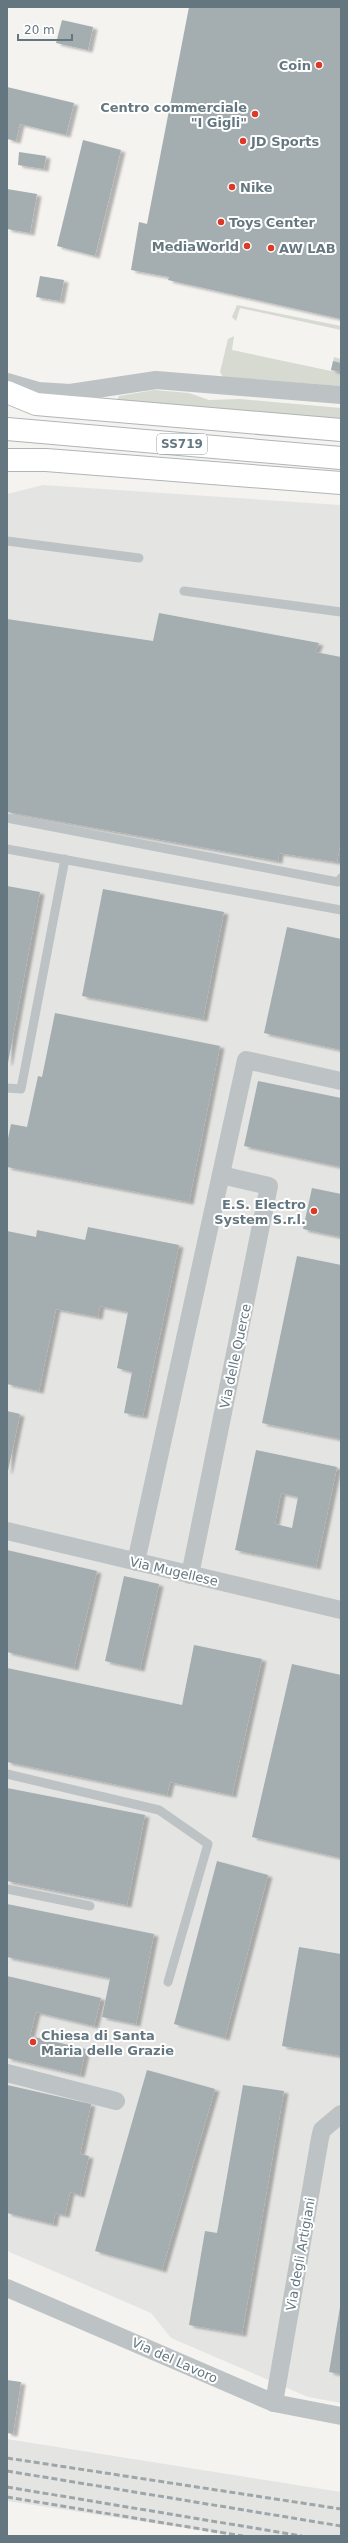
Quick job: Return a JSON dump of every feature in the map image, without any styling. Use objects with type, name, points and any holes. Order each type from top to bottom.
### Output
[{"type":"highway","points":[[7,392],[36,404],[341,430]]},
{"type":"highway","name":"SS719","points":[[14,430],[341,458]]},
{"type":"highway","points":[[7,460],[46,460],[341,483]]},
{"type":"street","points":[[7,382],[38,391],[70,393],[156,380],[341,395]]},
{"type":"street","points":[[136,1562],[246,1060],[341,1082]]},
{"type":"street","name":"Via delle Querce","points":[[190,1575],[269,1186],[221,1175]]},
{"type":"street","name":"Via Mugellese","points":[[7,1531],[341,1610]]},
{"type":"street","points":[[7,2073],[116,2101]]},
{"type":"street","name":"Via degli Artigiani","points":[[274,2403],[320,2138],[322,2130],[341,2114]]},
{"type":"street","name":"Via del Lavoro","points":[[9,2290],[274,2403],[341,2416]]},
{"type":"lane","points":[[7,541],[138,558]]},
{"type":"lane","points":[[184,591],[341,612]]},
{"type":"lane","points":[[7,818],[338,882],[341,878]]},
{"type":"lane","points":[[7,849],[341,910]]},
{"type":"lane","points":[[7,1088],[21,1090],[65,859]]},
{"type":"lane","points":[[7,1774],[159,1810],[208,1844],[168,1982]]},
{"type":"lane","points":[[7,1889],[90,1906]]},
{"type":"shaded area","points":[[237,305],[341,326],[341,330],[240,308],[236,321],[232,317]]},
{"type":"shaded area","points":[[234,336],[232,350],[341,372],[341,386],[223,377],[220,372],[228,339]]},
{"type":"shaded area","points":[[334,357],[341,359],[341,363],[333,362],[332,364]]},
{"type":"shaded area","points":[[154,390],[189,393],[209,400],[240,399],[341,408],[341,422],[117,400],[119,396]]},
{"type":"shaded area","points":[[43,485],[341,505],[341,2403],[308,2397],[171,2338],[151,2313],[7,2251],[7,494]]},
{"type":"shaded area","points":[[7,2439],[341,2492],[341,2536],[238,2536],[7,2501]]},
{"type":"building","name":"Centro commerciale \"I Gigli\"","points":[[189,7],[341,7],[341,319],[168,280],[169,277],[131,270],[139,222],[147,224]]},
{"type":"building","points":[[62,20],[93,27],[88,50],[56,43]]},
{"type":"building","points":[[7,87],[74,103],[66,135],[20,124],[16,141],[7,139]]},
{"type":"building","points":[[83,140],[121,150],[95,256],[57,246]]},
{"type":"building","points":[[19,152],[46,156],[44,169],[18,165]]},
{"type":"building","points":[[7,189],[37,194],[30,233],[7,229]]},
{"type":"building","points":[[40,276],[64,280],[60,301],[36,297]]},
{"type":"building","points":[[333,361],[341,363],[341,372],[331,370]]},
{"type":"building","points":[[159,613],[319,643],[315,652],[341,657],[341,840],[337,862],[279,853],[278,861],[7,812],[7,619],[153,641]]},
{"type":"building","points":[[7,886],[40,892],[8,1063],[7,1063]]},
{"type":"building","points":[[103,889],[224,912],[203,1019],[82,996]]},
{"type":"building","points":[[287,927],[341,939],[341,1050],[264,1033]]},
{"type":"building","points":[[55,1013],[220,1046],[189,1202],[7,1167],[7,1143],[11,1124],[27,1127],[38,1076],[42,1077]]},
{"type":"building","points":[[258,1081],[341,1098],[341,1167],[244,1146]]},
{"type":"building","points":[[312,1188],[341,1194],[341,1237],[303,1229]]},
{"type":"building","points":[[88,1227],[179,1245],[143,1416],[124,1413],[132,1372],[117,1368],[128,1312],[100,1306],[98,1317],[56,1309],[39,1391],[7,1384],[7,1231],[36,1237],[37,1230],[85,1240]]},
{"type":"building","points":[[297,1256],[341,1265],[340,1439],[262,1423]]},
{"type":"building","points":[[7,1411],[20,1414],[8,1471],[7,1471]]},
{"type":"building","points":[[256,1450],[337,1467],[316,1567],[235,1550]],"holes":[[[281,1493],[298,1497],[292,1528],[275,1524]]]},
{"type":"building","points":[[7,1550],[97,1571],[74,1668],[7,1652]]},
{"type":"building","points":[[124,1576],[159,1584],[140,1669],[105,1661]]},
{"type":"building","points":[[194,1645],[262,1659],[232,1795],[170,1782],[167,1795],[7,1762],[7,1668],[182,1705]]},
{"type":"building","points":[[292,1664],[341,1675],[341,1858],[252,1837]]},
{"type":"building","points":[[7,1788],[145,1815],[127,1905],[7,1881]]},
{"type":"building","points":[[217,1861],[268,1875],[225,2038],[174,2024]]},
{"type":"building","points":[[7,1904],[154,1934],[136,2024],[102,2017],[110,1978],[7,1957]]},
{"type":"building","points":[[299,1947],[341,1954],[341,2056],[282,2046]]},
{"type":"building","points":[[7,1976],[101,1998],[94,2026],[36,2012],[30,2036],[86,2049],[80,2075],[7,2058]]},
{"type":"building","points":[[147,2070],[215,2089],[162,2270],[95,2251]]},
{"type":"building","points":[[7,2085],[91,2104],[80,2154],[89,2156],[80,2195],[70,2192],[65,2215],[55,2213],[53,2224],[7,2213]]},
{"type":"building","points":[[243,2085],[284,2091],[242,2334],[189,2325],[205,2231],[217,2233]]},
{"type":"building","points":[[341,2307],[341,2374],[329,2372]]},
{"type":"building","points":[[7,2380],[21,2382],[13,2434],[7,2433]]},
{"type":"railway","points":[[7,2458],[341,2509]]},
{"type":"railway","points":[[7,2471],[341,2526]]},
{"type":"railway","points":[[7,2487],[302,2536]]},
{"type":"railway","points":[[7,2497],[243,2536]]},
{"type":"place","name":"Coin","points":[[319,65]]},
{"type":"place","name":"Centro commerciale \"I Gigli\"","points":[[255,114]]},
{"type":"place","name":"JD Sports","points":[[243,141]]},
{"type":"place","name":"Nike","points":[[232,187]]},
{"type":"place","name":"Toys Center","points":[[221,222]]},
{"type":"place","name":"MediaWorld","points":[[247,246]]},
{"type":"place","name":"AW LAB","points":[[271,248]]},
{"type":"place","name":"E.S. Electro System S.r.l.","points":[[314,1211]]},
{"type":"place","name":"Chiesa di Santa Maria delle Grazie","points":[[33,2042]]}]
